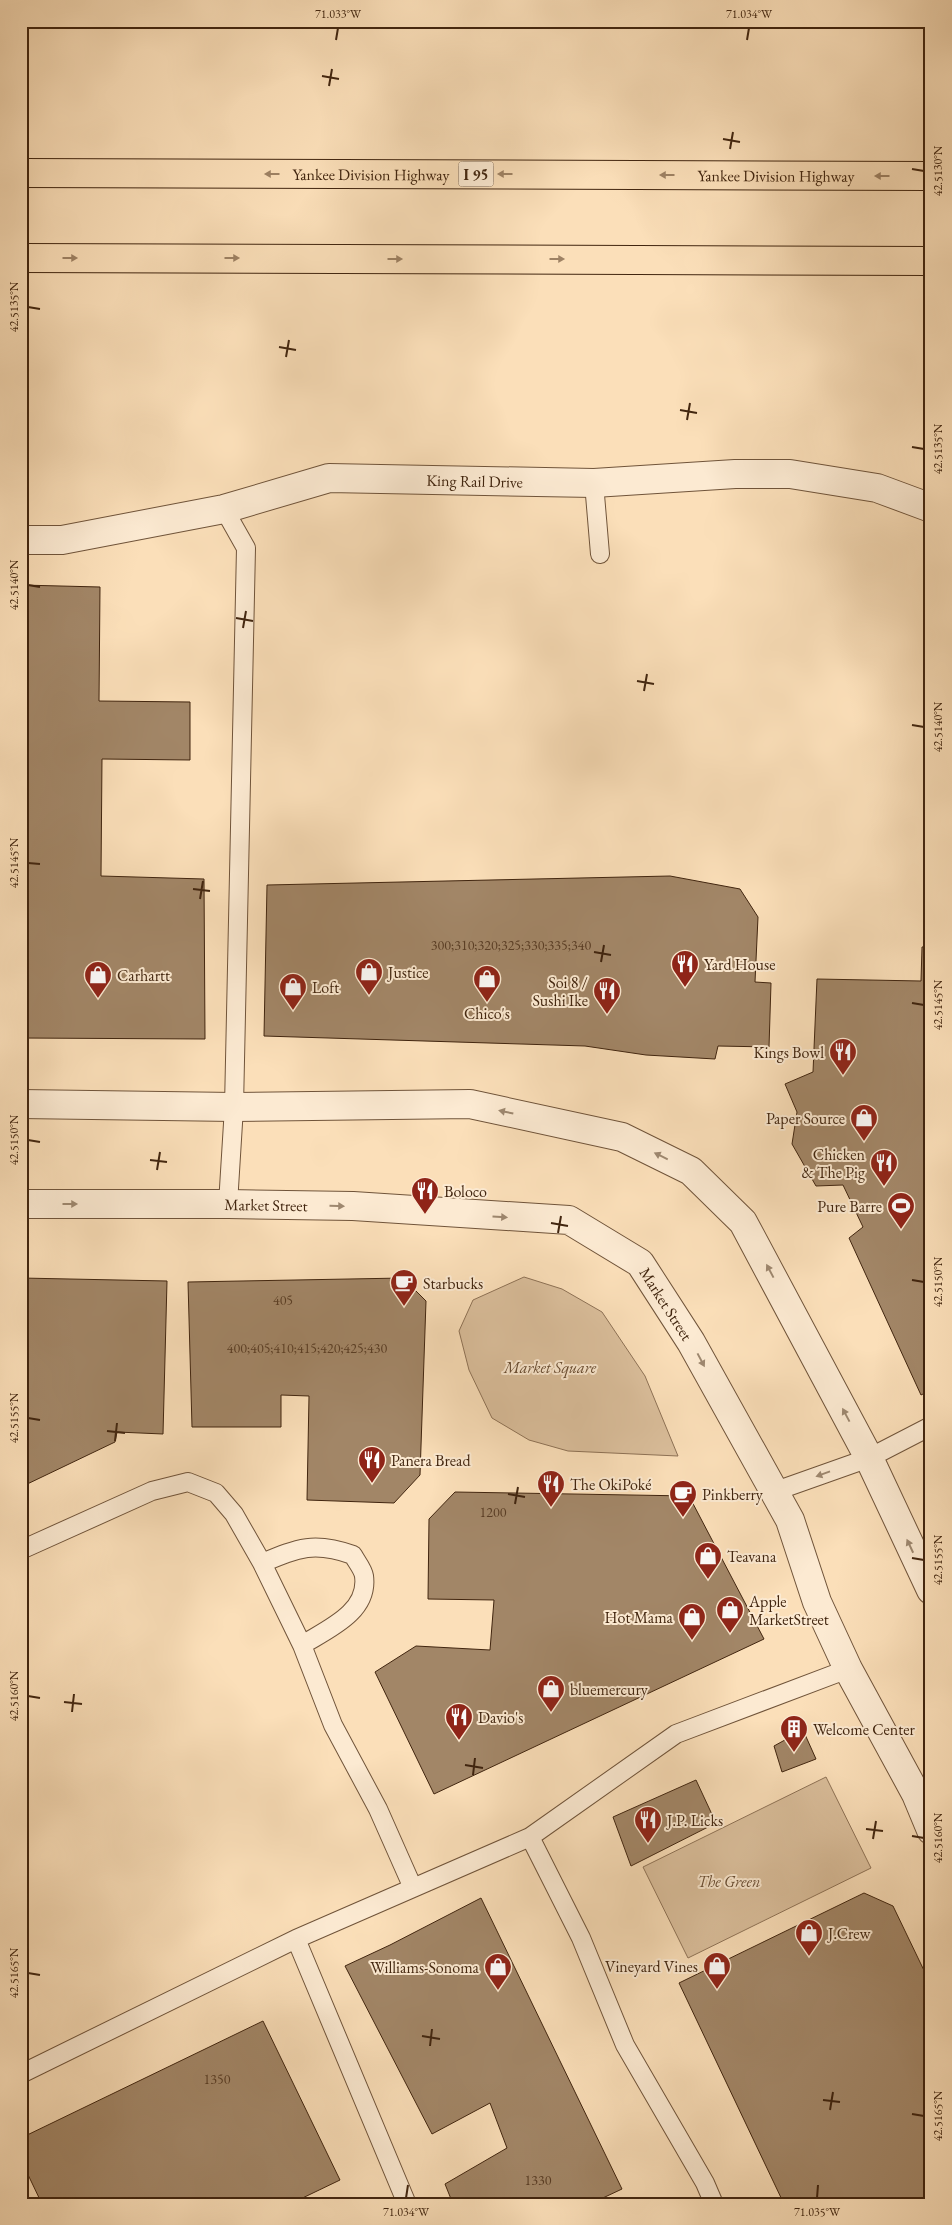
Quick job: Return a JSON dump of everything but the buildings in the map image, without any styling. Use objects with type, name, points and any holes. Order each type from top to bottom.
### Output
[{"type":"highway","name":"Yankee Division Highway","points":[[21,173],[931,176]]},
{"type":"highway","points":[[21,258],[931,261]]},
{"type":"street","name":"King Rail Drive","points":[[21,540],[62,540],[224,509],[329,478],[594,483],[735,474],[790,474],[877,488],[931,508]]},
{"type":"street","points":[[21,1104],[234,1107],[470,1104],[622,1137],[691,1171],[743,1222],[869,1458],[931,1590]]},
{"type":"street","name":"Market Street","points":[[21,1204],[353,1206],[569,1220],[640,1263],[692,1342],[790,1520],[817,1602],[848,1669],[916,1794],[931,1830]]},
{"type":"lane","points":[[594,483],[600,554]]},
{"type":"lane","points":[[224,509],[246,548],[234,1107],[228,1204]]},
{"type":"lane","points":[[773,1492],[869,1458],[931,1426]]},
{"type":"lane","points":[[21,1550],[152,1490],[188,1482],[216,1493],[234,1514],[262,1563],[302,1645],[333,1725],[378,1809],[413,1888]]},
{"type":"lane","points":[[262,1563],[297,1548],[333,1548],[353,1554],[364,1575],[363,1597],[346,1618],[302,1645]]},
{"type":"lane","points":[[21,2074],[296,1939],[530,1837],[676,1734],[848,1669]]},
{"type":"lane","points":[[530,1837],[581,1938],[625,2045],[705,2183],[714,2204]]},
{"type":"lane","points":[[296,1939],[407,2204]]},
{"type":"green space","name":"Market Square","points":[[524,1277],[562,1289],[602,1312],[645,1376],[678,1456],[568,1451],[529,1440],[492,1418],[469,1370],[459,1331],[473,1300]]},
{"type":"green space","name":"The Green","points":[[826,1777],[871,1868],[688,1958],[643,1867]]},
{"type":"place","name":"Yard House","points":[[685,988]]},
{"type":"place","name":"Justice","points":[[369,996]]},
{"type":"place","name":"Carhartt","points":[[98,999]]},
{"type":"place","name":"Chico's","points":[[487,1003]]},
{"type":"place","name":"Loft","points":[[293,1011]]},
{"type":"place","name":"Soi 8 / Sushi Ike","points":[[607,1015]]},
{"type":"place","name":"Kings Bowl","points":[[843,1076]]},
{"type":"place","name":"Paper Source","points":[[864,1142]]},
{"type":"place","name":"Chicken & The Pig","points":[[884,1187]]},
{"type":"place","name":"Boloco","points":[[425,1215]]},
{"type":"place","name":"Pure Barre","points":[[901,1230]]},
{"type":"place","name":"Starbucks","points":[[404,1307]]},
{"type":"place","name":"Panera Bread","points":[[372,1484]]},
{"type":"place","name":"The OkiPoké","points":[[551,1508]]},
{"type":"place","name":"Pinkberry","points":[[683,1518]]},
{"type":"place","name":"Teavana","points":[[708,1580]]},
{"type":"place","name":"Apple MarketStreet","points":[[730,1634]]},
{"type":"place","name":"Hot Mama","points":[[692,1641]]},
{"type":"place","name":"bluemercury","points":[[551,1713]]},
{"type":"place","name":"Davio's","points":[[459,1741]]},
{"type":"place","name":"Welcome Center","points":[[794,1753]]},
{"type":"place","name":"J.P. Licks","points":[[648,1844]]},
{"type":"place","name":"J.Crew","points":[[809,1957]]},
{"type":"place","name":"Vineyard Vines","points":[[717,1990]]},
{"type":"place","name":"Williams-Sonoma","points":[[498,1991]]}]
